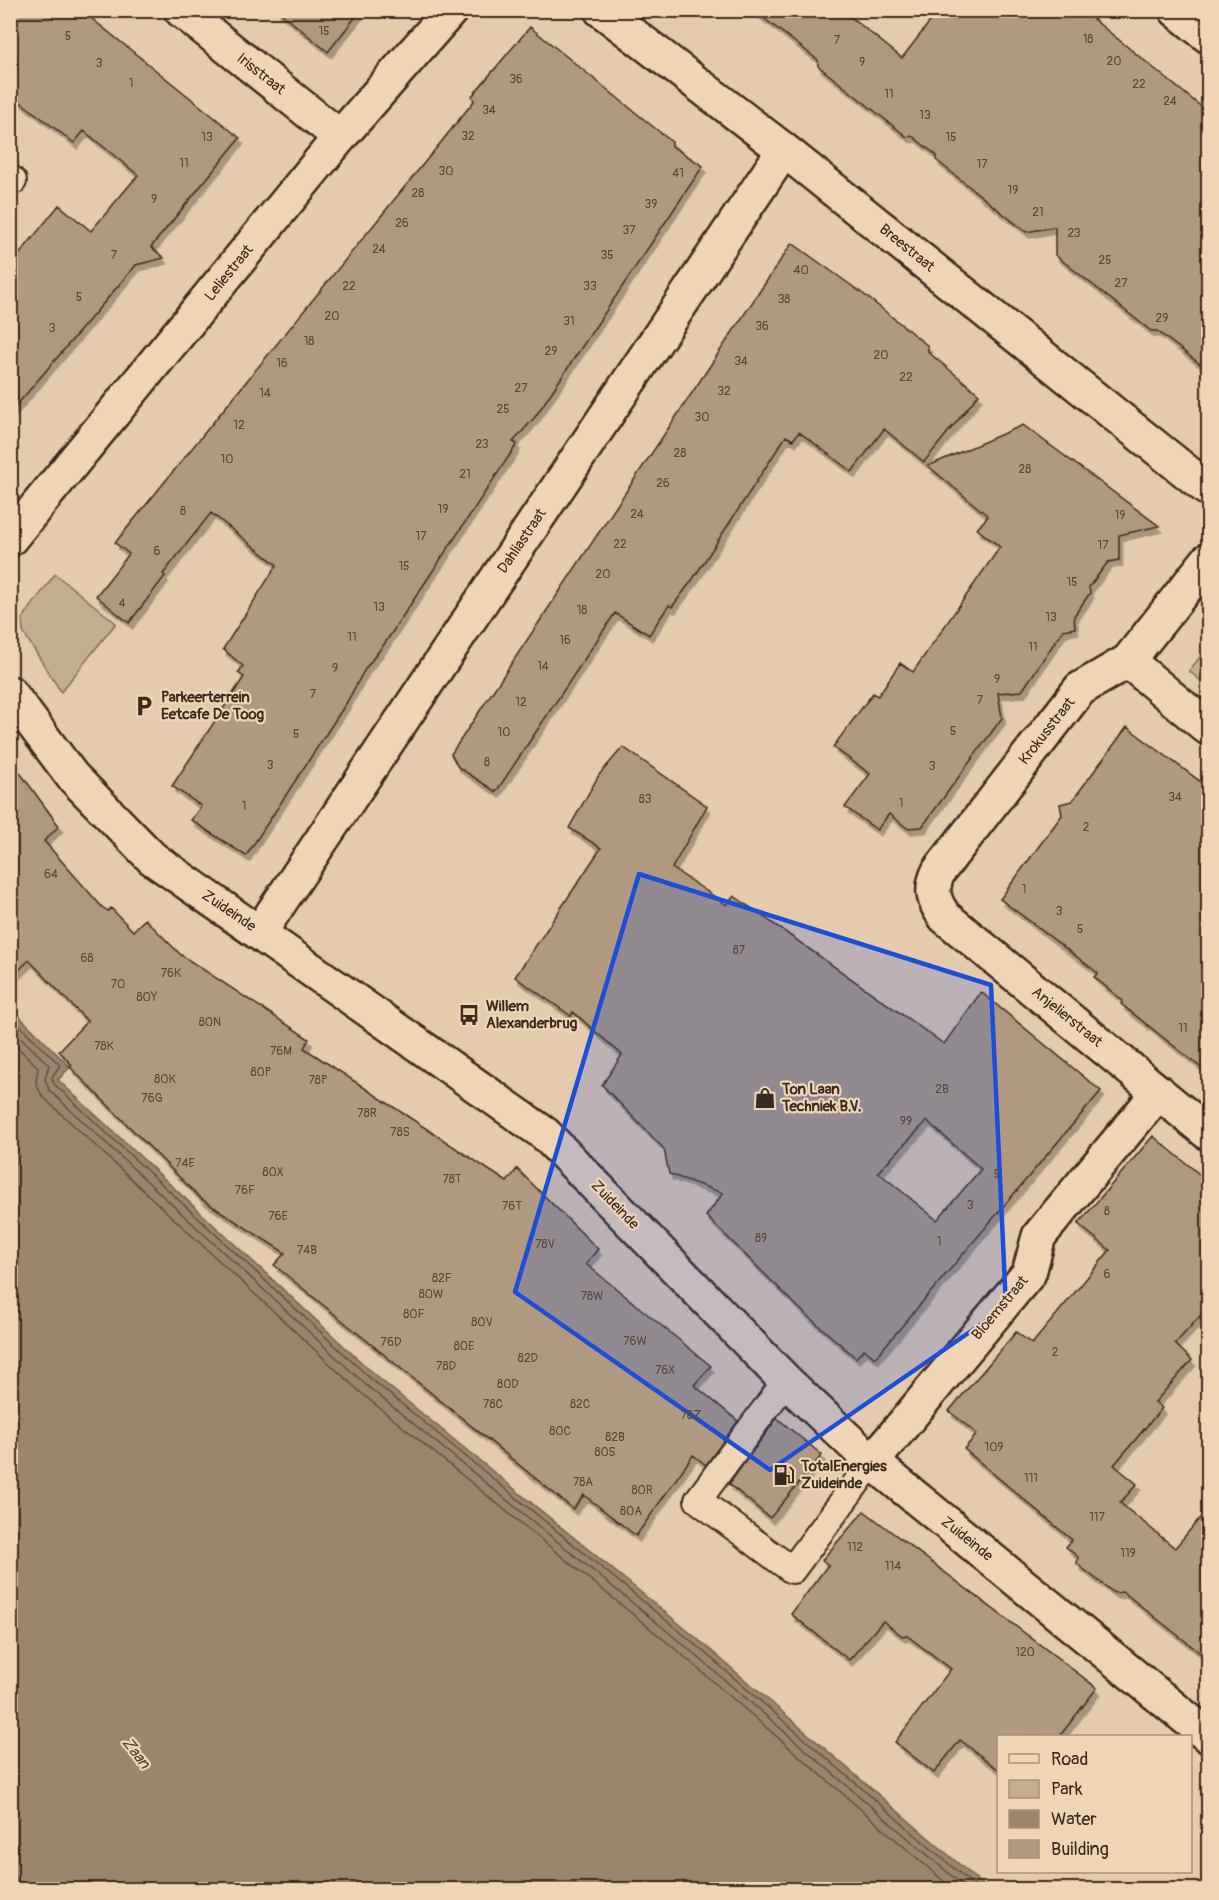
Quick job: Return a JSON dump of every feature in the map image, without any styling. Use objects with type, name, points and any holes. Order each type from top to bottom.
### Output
[{"type":"street","name":"Irisstraat","points":[[181,10],[340,137]]},
{"type":"street","name":"Leliestraat","points":[[10,539],[340,137],[451,10]]},
{"type":"street","name":"Breestraat","points":[[602,10],[784,150],[1209,489]]},
{"type":"street","points":[[1176,10],[1209,36]]},
{"type":"street","name":"Dahliastraat","points":[[260,932],[784,150]]},
{"type":"street","name":"Krokusstraat","points":[[933,895],[933,884],[939,871],[1080,689],[1128,661],[1209,560]]},
{"type":"street","points":[[1128,661],[1209,728]]},
{"type":"street","name":"Zuideinde","points":[[10,693],[72,776],[152,858],[545,1134],[786,1381],[872,1462],[1209,1736]]},
{"type":"street","name":"Anjelierstraat","points":[[933,895],[945,917],[1209,1133]]},
{"type":"street","name":"Bloemstraat","points":[[872,1462],[1029,1273],[1039,1236],[1159,1092]]},
{"type":"lane","points":[[786,1381],[698,1500],[792,1570],[872,1462]]},
{"type":"highlighted area","points":[[639,874],[991,985],[1006,1307],[770,1470],[515,1292]]},
{"type":"green space","points":[[55,574],[116,623],[61,692],[23,632],[22,619]]},
{"type":"green space","points":[[1208,647],[1208,687],[1189,671]]},
{"type":"water","name":"Zaan","points":[[10,1007],[70,1067],[58,1080],[375,1375],[693,1635],[988,1889],[11,1889]]},
{"type":"building","points":[[10,10],[81,10],[240,138],[151,247],[164,258],[136,265],[10,413],[10,266],[59,205],[91,231],[138,175],[84,131],[74,143],[10,94]]},
{"type":"building","points":[[277,10],[361,10],[328,52]]},
{"type":"building","points":[[753,10],[842,10],[902,58],[939,10],[1082,10],[1209,113],[1209,371],[1157,331],[1151,331],[1055,255],[1055,227],[1026,232],[936,160],[936,155],[912,136],[907,137],[818,66],[818,60]]},
{"type":"building","points":[[530,27],[672,142],[672,146],[703,166],[535,417],[513,442],[517,444],[385,643],[365,669],[347,702],[246,856],[191,820],[201,806],[172,786],[244,677],[238,673],[243,666],[223,649],[277,565],[211,513],[163,574],[165,576],[129,623],[96,596],[129,554],[115,543],[442,141],[474,101],[472,96]]},
{"type":"building","points":[[792,243],[866,296],[928,346],[928,352],[979,394],[924,462],[884,429],[852,472],[799,432],[793,440],[786,436],[693,579],[672,607],[669,605],[649,635],[615,613],[496,792],[458,767],[451,754]]},
{"type":"building","points":[[1023,425],[1159,526],[1119,535],[1119,560],[1108,562],[1089,587],[1090,593],[1074,616],[1075,628],[1063,630],[1022,691],[998,693],[1002,718],[922,827],[907,828],[889,814],[877,830],[845,807],[870,774],[833,747],[873,693],[878,696],[900,663],[913,672],[1000,547],[977,529],[988,516],[928,466]]},
{"type":"building","points":[[1127,727],[1209,788],[1209,1074],[1121,1004],[1123,1001],[1094,977],[1098,973],[1000,899],[1062,815],[1060,804],[1072,801]]},
{"type":"building","points":[[623,747],[707,806],[672,868],[727,905],[734,896],[944,1044],[981,992],[1101,1091],[875,1358],[864,1349],[856,1358],[802,1311],[706,1216],[723,1193],[669,1174],[664,1149],[602,1085],[622,1055],[573,1012],[571,1016],[515,977],[601,848],[569,828],[599,775]],"holes":[[[927,1121],[981,1169],[937,1220],[878,1172]]]},
{"type":"building","points":[[10,759],[59,826],[44,841],[102,907],[108,911],[111,908],[133,931],[145,919],[181,955],[309,1039],[304,1048],[507,1182],[517,1169],[598,1249],[586,1264],[711,1366],[694,1385],[738,1421],[706,1465],[693,1455],[636,1536],[584,1495],[573,1509],[274,1265],[285,1253],[201,1199],[70,1067],[72,1065],[59,1051],[87,1021],[29,960],[10,979]]},
{"type":"building","points":[[1153,1136],[1209,1182],[1209,1306],[1175,1344],[1192,1360],[1155,1402],[1162,1408],[1114,1465],[1137,1484],[1120,1503],[1175,1548],[1209,1507],[1209,1660],[1123,1592],[1114,1593],[1077,1564],[1078,1557],[1066,1547],[1072,1540],[964,1449],[977,1434],[949,1411],[1016,1332],[1032,1344],[1110,1250],[1078,1224]]},
{"type":"building","points":[[777,1418],[822,1455],[770,1518],[729,1484]]},
{"type":"building","points":[[864,1511],[1097,1688],[1061,1735],[997,1735],[997,1768],[960,1740],[934,1773],[895,1742],[951,1669],[906,1635],[902,1636],[883,1621],[849,1660],[791,1614],[828,1565],[822,1560]]},
{"type":"place","name":"Parkeerterrein Eetcafe De Toog","points":[[144,706]]},
{"type":"place","name":"Willem Alexanderbrug","points":[[469,1015]]},
{"type":"place","name":"Ton Laan Techniek B.V.","points":[[765,1098]]},
{"type":"place","name":"TotalEnergies Zuideinde","points":[[784,1475]]}]
